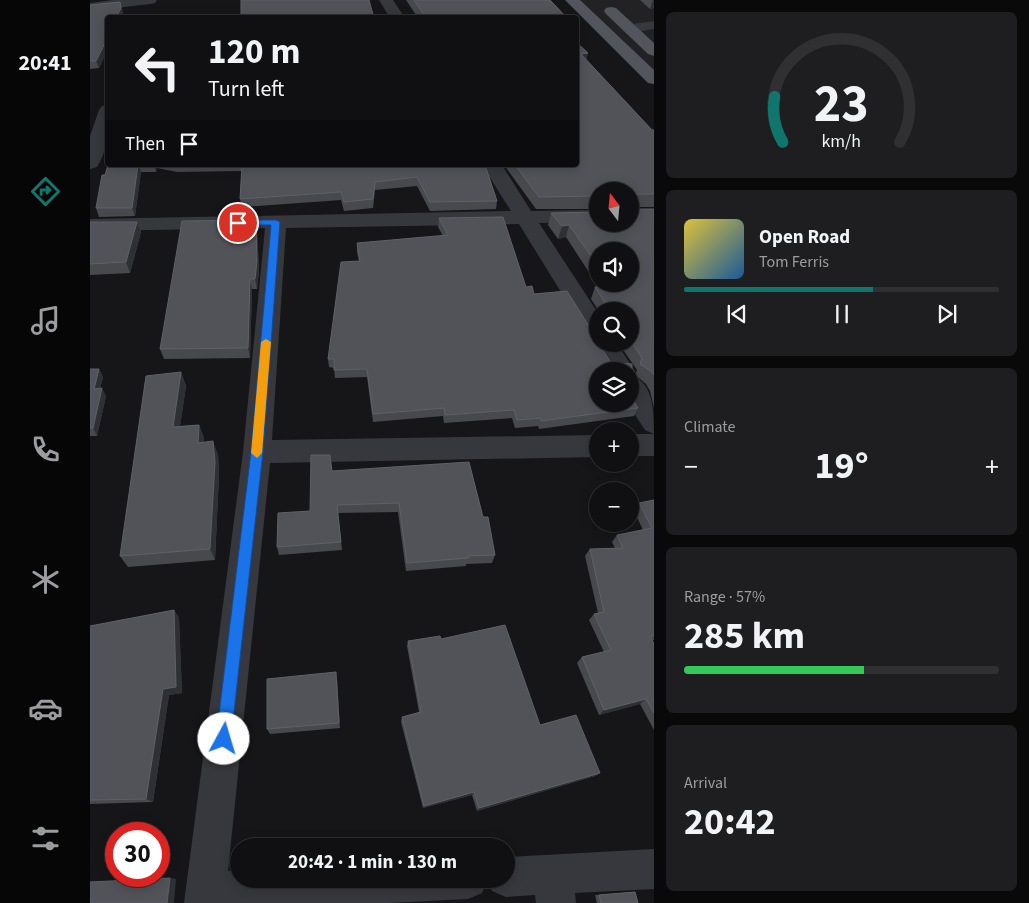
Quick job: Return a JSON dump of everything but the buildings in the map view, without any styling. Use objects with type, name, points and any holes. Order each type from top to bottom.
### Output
[{"type":"main road","points":[[572,0],[654,79]]},
{"type":"main road","points":[[599,0],[654,51]]},
{"type":"street","points":[[90,7],[145,0]]},
{"type":"street","points":[[137,15],[145,0]]},
{"type":"street","points":[[386,0],[396,15]]},
{"type":"street","points":[[630,28],[654,24]]},
{"type":"street","points":[[90,163],[105,119]]},
{"type":"street","points":[[493,167],[589,319]]},
{"type":"street","points":[[90,225],[589,216]]},
{"type":"street","points":[[276,222],[257,452],[205,898],[343,888]]},
{"type":"street","points":[[639,399],[654,423]]},
{"type":"street","points":[[639,446],[654,445]]},
{"type":"street","points":[[257,452],[589,446]]},
{"type":"street","points":[[515,879],[554,889],[654,869]]},
{"type":"shaded area","points":[[575,0],[654,0],[654,77]]},
{"type":"slow traffic","points":[[257,453],[266,342]]},
{"type":"route","points":[[224,739],[257,452],[276,222],[238,223]]}]
